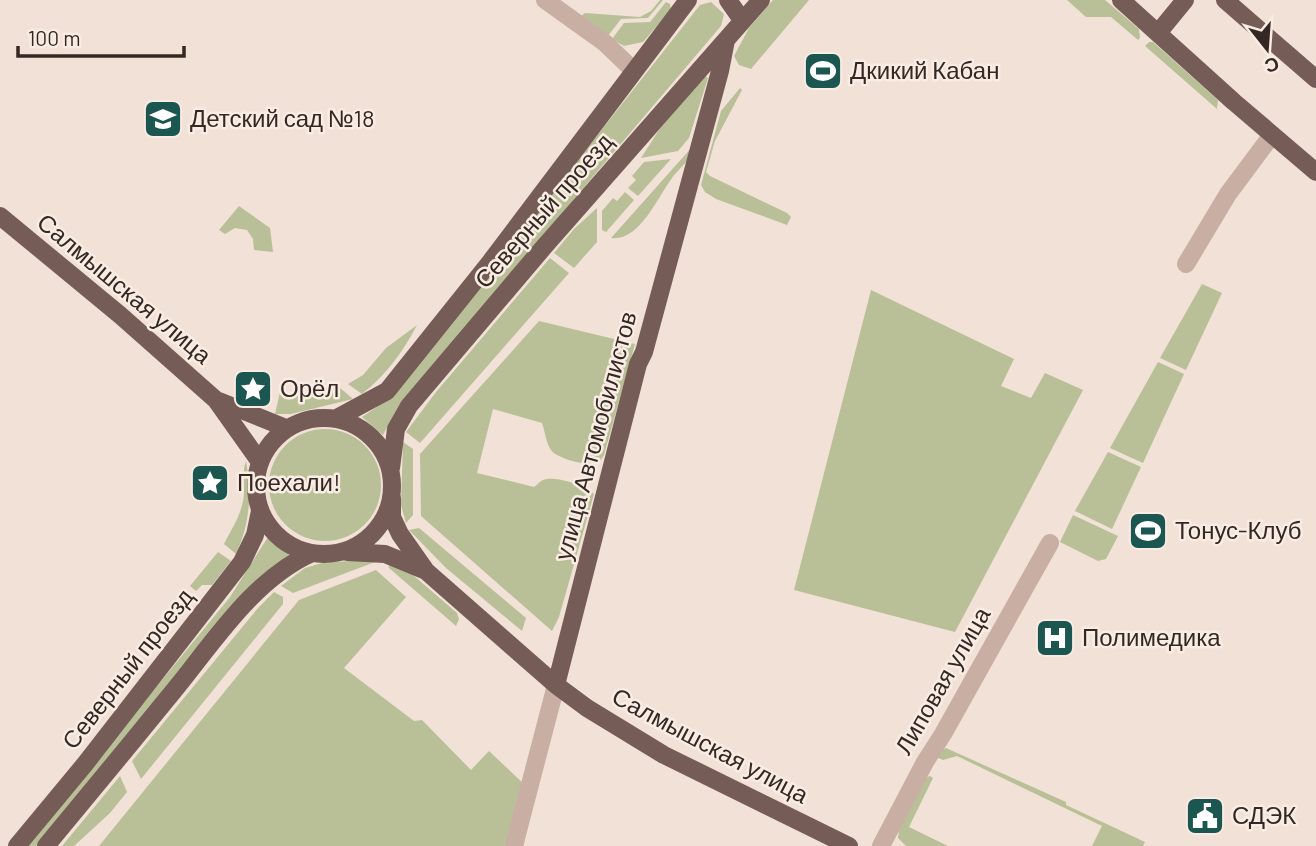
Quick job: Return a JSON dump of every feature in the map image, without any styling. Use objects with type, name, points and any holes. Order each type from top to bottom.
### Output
[{"type":"main road","name":"Северный проезд","points":[[337,418],[387,391],[491,261],[688,0]]},
{"type":"main road","points":[[728,0],[742,20]]},
{"type":"main road","name":"Северный проезд","points":[[391,468],[396,429],[409,406],[543,247],[761,0]]},
{"type":"main road","points":[[1121,0],[1316,172]]},
{"type":"main road","points":[[1158,33],[1185,0]]},
{"type":"main road","points":[[1225,0],[1316,79]]},
{"type":"main road","name":"улица Автомобилистов","points":[[556,685],[638,364],[644,352],[726,40]]},
{"type":"main road","name":"Салмышская улица","points":[[0,216],[120,315],[216,400]]},
{"type":"main road","points":[[216,400],[286,428]]},
{"type":"main road","points":[[216,400],[260,462]]},
{"type":"main road","points":[[311,418],[337,418],[355,424],[371,435],[384,450],[391,468],[392,517],[400,534],[426,571],[386,554],[364,551],[312,553],[281,539],[260,511],[255,487],[260,462],[270,443],[286,428],[311,418]]},
{"type":"main road","points":[[344,552],[366,540],[383,522],[392,498]]},
{"type":"main road","name":"Северный проезд","points":[[17,846],[85,764],[242,562],[255,535],[260,511]]},
{"type":"main road","name":"Северный проезд","points":[[46,846],[230,622],[267,583],[292,562],[312,553]]},
{"type":"main road","name":"Салмышская улица","points":[[426,571],[556,685],[587,708],[664,755],[849,846]]},
{"type":"street","points":[[545,0],[605,43],[634,70]]},
{"type":"street","points":[[1186,264],[1228,194],[1272,135]]},
{"type":"street","name":"Липовая улица","points":[[881,846],[925,762],[1050,543]]},
{"type":"street","name":"улица Автомобилистов","points":[[514,846],[556,685]]},
{"type":"green space","points":[[663,0],[648,18],[621,19],[608,36],[581,16],[585,13],[640,17],[651,11]]},
{"type":"green space","points":[[773,0],[809,0],[751,69],[739,65],[734,56],[749,28]]},
{"type":"green space","points":[[1067,0],[1105,0],[1139,29],[1140,38],[1138,40],[1111,17],[1086,17]]},
{"type":"green space","points":[[666,2],[670,4],[671,10],[643,42],[624,46],[612,39],[624,23],[650,22]]},
{"type":"green space","points":[[711,2],[724,14],[721,26],[399,405],[383,435],[362,417],[390,398],[700,5]]},
{"type":"green space","points":[[1153,42],[1218,100],[1217,109],[1145,46]]},
{"type":"green space","points":[[705,76],[708,78],[689,138],[678,151],[641,158],[659,130]]},
{"type":"green space","points":[[740,88],[742,90],[715,141],[706,172],[787,213],[791,217],[787,225],[716,199],[705,192],[701,185],[721,111]]},
{"type":"green space","points":[[693,146],[687,160],[639,226],[621,237],[611,238]]},
{"type":"green space","points":[[671,159],[638,196],[628,188],[636,180],[632,176],[644,162]]},
{"type":"green space","points":[[625,192],[634,200],[606,232],[602,230],[602,211],[613,198],[617,201]]},
{"type":"green space","points":[[239,206],[270,228],[273,252],[254,250],[253,239],[247,230],[235,228],[225,234],[219,230]]},
{"type":"green space","points":[[597,208],[597,242],[574,268],[554,253],[574,229]]},
{"type":"green space","points":[[550,258],[569,273],[420,443],[406,432],[436,392]]},
{"type":"green space","points":[[1202,284],[1222,293],[1186,370],[1160,358]]},
{"type":"green space","points":[[871,290],[1014,359],[1001,386],[1031,398],[1045,373],[1083,390],[955,632],[794,590]]},
{"type":"green space","points":[[539,321],[635,344],[604,455],[598,464],[580,463],[559,456],[549,447],[542,423],[493,409],[477,473],[534,487],[543,480],[562,480],[594,494],[559,617],[552,631],[421,516],[420,454]]},
{"type":"green space","points":[[417,325],[393,362],[371,387],[362,394],[348,384],[363,375],[386,348]]},
{"type":"green space","points":[[1158,362],[1184,374],[1143,463],[1110,448]]},
{"type":"green space","points":[[339,387],[353,399],[291,414],[275,414],[280,392],[298,394]]},
{"type":"green space","points":[[325,429],[346,433],[365,445],[377,464],[381,485],[377,506],[365,525],[346,537],[325,541],[304,537],[285,525],[273,506],[269,485],[273,464],[285,445],[304,433]]},
{"type":"green space","points":[[403,442],[413,449],[413,515],[406,523],[401,505]]},
{"type":"green space","points":[[1108,452],[1141,467],[1112,529],[1075,511]]},
{"type":"green space","points":[[246,461],[248,508],[236,554],[224,544],[242,507]]},
{"type":"green space","points":[[1073,515],[1118,536],[1106,559],[1098,561],[1060,542]]},
{"type":"green space","points":[[419,528],[526,618],[522,631],[446,568],[409,530]]},
{"type":"green space","points":[[268,537],[290,556],[236,602],[36,846],[26,846],[230,597]]},
{"type":"green space","points":[[218,552],[231,561],[212,585],[202,585],[196,591],[190,586]]},
{"type":"green space","points":[[376,559],[375,562],[293,593],[281,586],[305,568],[322,563]]},
{"type":"green space","points":[[388,562],[406,569],[457,613],[459,619],[456,626],[389,568]]},
{"type":"green space","points":[[376,570],[406,597],[344,668],[414,721],[422,720],[471,770],[489,751],[525,785],[508,846],[99,846],[299,600]]},
{"type":"green space","points":[[274,592],[283,597],[283,604],[141,779],[132,761]]},
{"type":"green space","points":[[946,748],[1066,802],[1066,805],[1145,842],[1143,846],[1092,846],[1102,826],[957,756],[943,760],[936,757],[939,751]]},
{"type":"green space","points":[[120,776],[127,792],[110,813],[74,846],[62,846]]},
{"type":"green space","points":[[925,778],[933,778],[909,827],[948,846],[906,846],[898,838],[899,829]]},
{"type":"place","name":"Дкикий Кабан","points":[[823,71]]},
{"type":"place","name":"Детский сад №18","points":[[163,119]]},
{"type":"place","name":"Орёл","points":[[253,389]]},
{"type":"place","name":"Поехали!","points":[[210,483]]},
{"type":"place","name":"Тонус-Клуб","points":[[1148,531]]},
{"type":"place","name":"Полимедика","points":[[1055,638]]},
{"type":"place","name":"СДЭК","points":[[1205,816]]}]
